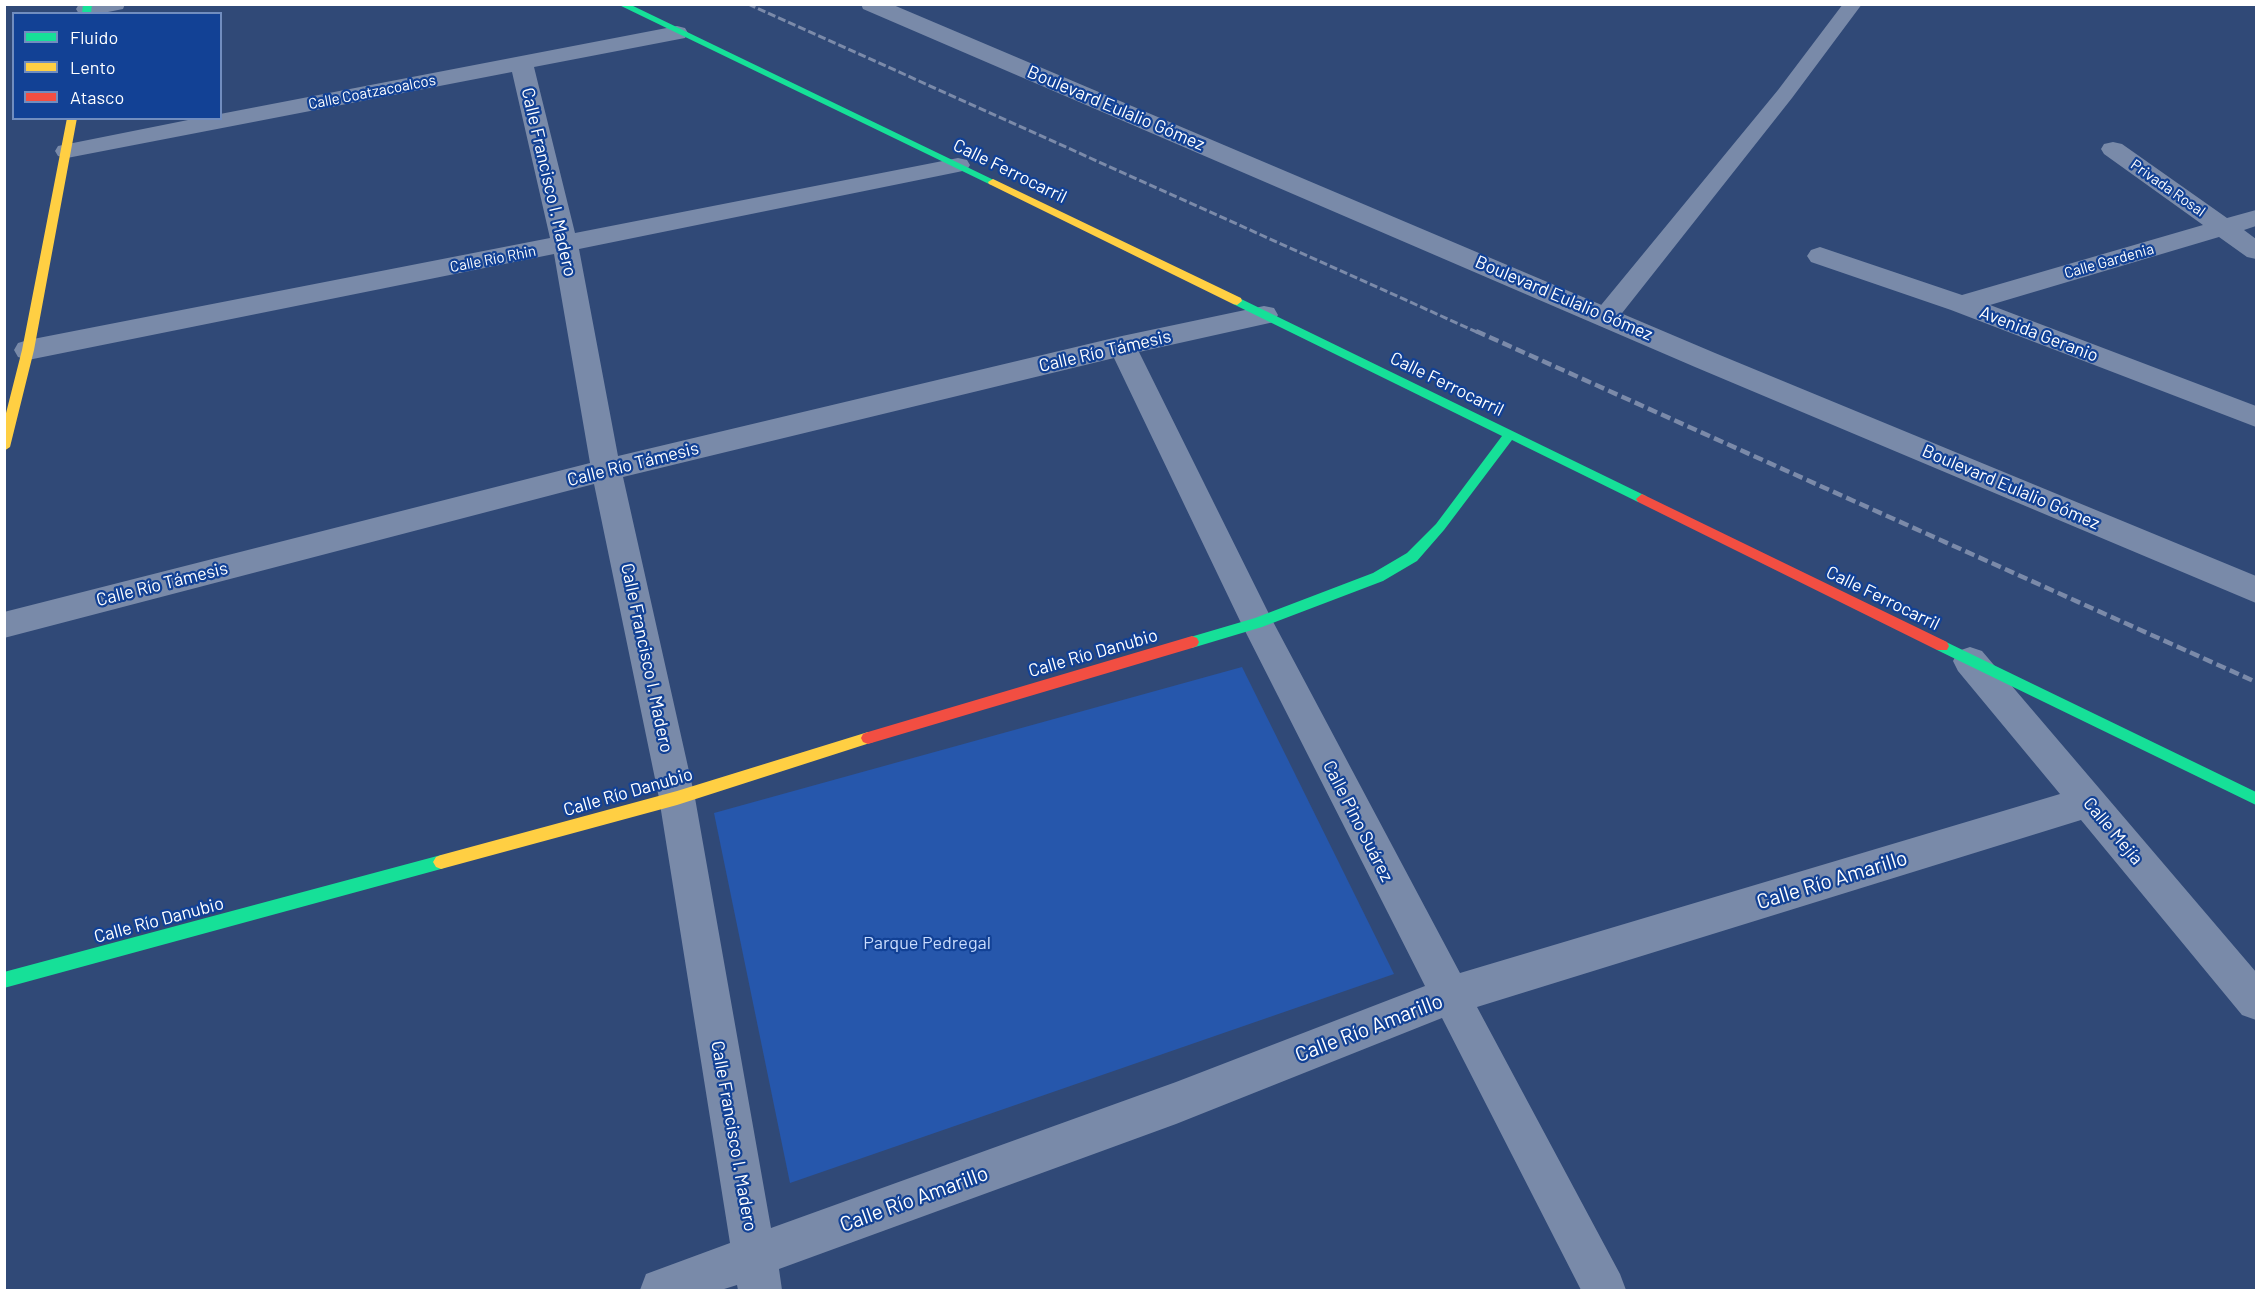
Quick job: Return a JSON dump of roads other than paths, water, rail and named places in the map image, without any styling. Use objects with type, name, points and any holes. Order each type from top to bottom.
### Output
[{"type":"street","points":[[87,9],[115,4]]},
{"type":"street","name":"Calle Ferrocarril","points":[[621,4],[677,33],[958,165],[2256,799]]},
{"type":"street","name":"Boulevard Eulalio Gómez","points":[[872,4],[1705,360],[2256,590]]},
{"type":"street","name":"Calle Coatzacoalcos","points":[[67,151],[677,33]]},
{"type":"street","name":"Calle Francisco I. Madero","points":[[522,64],[565,245],[606,470],[677,798],[758,1274]]},
{"type":"street","points":[[5,446],[28,350],[72,120]]},
{"type":"street","name":"Privada Rosal","points":[[2112,149],[2256,251]]},
{"type":"street","name":"Calle Río Rhin","points":[[28,350],[958,165]]},
{"type":"street","name":"Calle Gardenia","points":[[1961,304],[2256,218]]},
{"type":"street","name":"Avenida Geranio","points":[[1820,256],[1961,304],[2256,417]]},
{"type":"street","name":"Calle Río Támesis","points":[[4,625],[606,470],[1122,346],[1264,315]]},
{"type":"street","name":"Calle Pino Suárez","points":[[1122,346],[1257,623],[1449,996],[1604,1290]]},
{"type":"street","name":"Calle Río Danubio","points":[[4,980],[677,798],[826,750],[1257,623],[1378,577],[1412,557],[1440,527],[1509,435]]},
{"type":"street","name":"Calle Mejía","points":[[1970,661],[2256,1001]]},
{"type":"street","name":"Calle Río Amarillo","points":[[662,1290],[758,1274],[1176,1103],[1449,996],[2088,802]]},
{"type":"lane","points":[[1606,316],[1785,94],[1853,4]]},
{"type":"railway","points":[[748,4],[1479,333]]},
{"type":"railway","points":[[1476,331],[2256,682]]},
{"type":"park label","name":"Parque Pedregal","points":[[927,943]]}]
